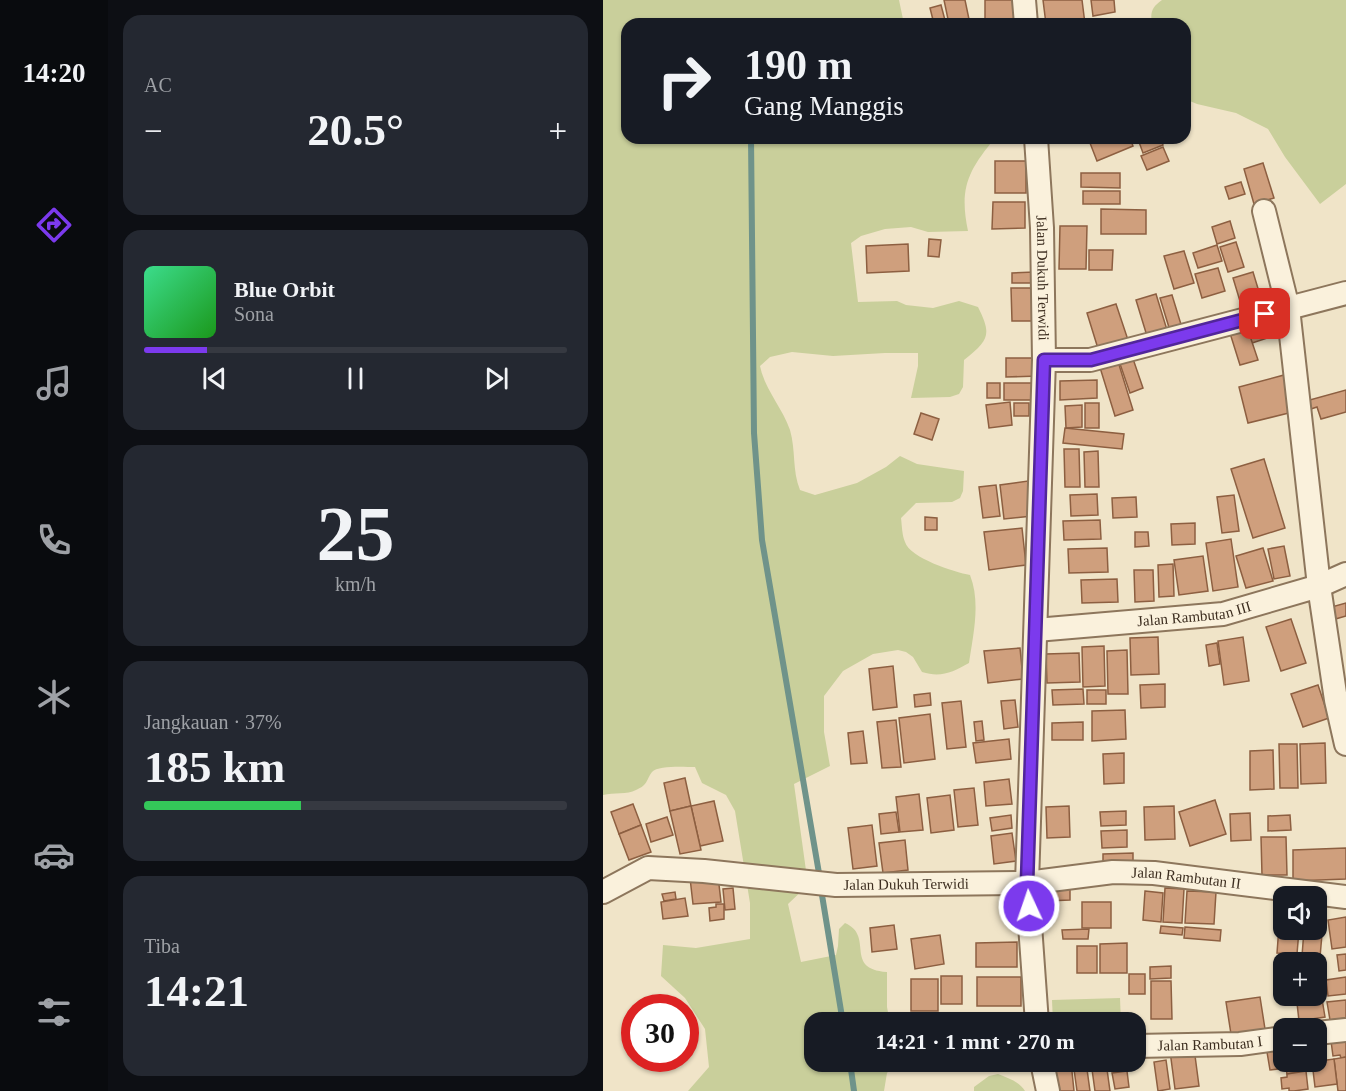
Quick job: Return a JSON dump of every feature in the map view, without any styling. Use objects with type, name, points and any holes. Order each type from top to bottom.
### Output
[{"type":"street","points":[[1024,0],[1026,18]]},
{"type":"street","name":"Jalan Dukuh Terwidi","points":[[1036,144],[1042,228],[1044,360],[1027,883],[1036,1012]]},
{"type":"street","points":[[1264,211],[1288,308],[1319,586],[1336,700],[1346,744]]},
{"type":"street","points":[[1044,360],[1091,360],[1346,292]]},
{"type":"street","name":"Jalan Rambutan III","points":[[1036,630],[1224,614],[1319,586],[1346,574]]},
{"type":"street","name":"Jalan Dukuh Terwidi","points":[[603,892],[648,868],[704,871],[836,885],[1027,883]]},
{"type":"street","name":"Jalan Rambutan II","points":[[1027,883],[1113,872],[1154,873],[1346,897]]},
{"type":"street","points":[[1327,1032],[1346,1030]]},
{"type":"street","name":"Jalan Rambutan I","points":[[1146,1046],[1240,1044],[1273,1040]]},
{"type":"street","points":[[1044,1072],[1048,1091]]},
{"type":"green space","points":[[603,0],[899,0],[903,18],[621,18],[621,144],[990,144],[972,171],[965,191],[965,216],[968,231],[928,232],[911,227],[885,229],[861,236],[851,243],[858,302],[897,301],[906,305],[933,308],[959,301],[978,307],[985,324],[986,336],[979,347],[964,360],[963,387],[959,394],[950,397],[911,398],[918,366],[918,353],[833,356],[792,352],[770,357],[760,366],[762,375],[790,430],[800,490],[815,495],[857,483],[886,467],[900,456],[917,464],[964,471],[963,491],[960,498],[952,502],[916,503],[901,518],[905,542],[915,553],[954,571],[970,575],[976,608],[969,663],[947,673],[929,674],[922,672],[913,657],[898,650],[873,654],[843,671],[824,696],[824,732],[830,766],[794,784],[808,885],[788,904],[801,962],[836,955],[839,929],[845,923],[854,929],[858,936],[862,959],[866,965],[874,970],[887,972],[888,1012],[804,1012],[804,1072],[888,1072],[884,1091],[688,1091],[709,1067],[705,1029],[699,1020],[699,994],[681,994],[661,976],[663,945],[696,948],[750,939],[750,903],[735,811],[726,795],[702,783],[695,767],[660,768],[652,772],[640,788],[603,795]]},
{"type":"green space","points":[[1162,0],[1346,0],[1346,184],[1320,204],[1285,157],[1268,129],[1236,113],[1191,102],[1191,18],[1151,18],[1156,5]]},
{"type":"green space","points":[[1120,998],[1121,1012],[1053,1012],[1052,1000]]},
{"type":"green space","points":[[998,1074],[1017,1083],[1025,1091],[974,1091],[974,1087],[989,1076]]},
{"type":"building","points":[[944,0],[965,0],[969,18],[948,18]]},
{"type":"building","points":[[985,0],[1016,0],[1016,18],[985,18]]},
{"type":"building","points":[[1043,0],[1082,0],[1084,18],[1045,18]]},
{"type":"building","points":[[1091,0],[1114,0],[1115,12],[1093,16]]},
{"type":"building","points":[[941,5],[944,18],[932,18],[930,8]]},
{"type":"building","points":[[1090,144],[1132,144],[1133,146],[1097,161]]},
{"type":"building","points":[[1140,144],[1163,144],[1163,145],[1143,153]]},
{"type":"building","points":[[1163,147],[1169,161],[1147,170],[1141,156]]},
{"type":"building","points":[[995,161],[1026,161],[1026,193],[995,193]]},
{"type":"building","points":[[1263,163],[1274,198],[1254,204],[1244,169]]},
{"type":"building","points":[[1081,173],[1120,173],[1120,188],[1081,187]]},
{"type":"building","points":[[1241,182],[1245,194],[1229,199],[1225,187]]},
{"type":"building","points":[[1083,191],[1120,191],[1120,204],[1083,204]]},
{"type":"building","points":[[993,202],[1025,202],[1025,228],[992,229]]},
{"type":"building","points":[[1101,209],[1146,210],[1146,234],[1101,234]]},
{"type":"building","points":[[1230,221],[1235,238],[1217,244],[1212,227]]},
{"type":"building","points":[[1060,226],[1087,226],[1086,269],[1059,269]]},
{"type":"building","points":[[929,239],[941,240],[939,257],[928,256]]},
{"type":"building","points":[[1236,242],[1244,267],[1228,272],[1220,247]]},
{"type":"building","points":[[908,244],[909,271],[867,273],[866,246]]},
{"type":"building","points":[[1217,245],[1222,261],[1198,268],[1193,253]]},
{"type":"building","points":[[1089,250],[1113,250],[1112,270],[1089,270]]},
{"type":"building","points":[[1184,251],[1194,283],[1174,289],[1164,256]]},
{"type":"building","points":[[1218,268],[1225,291],[1202,298],[1195,274]]},
{"type":"building","points":[[1034,272],[1035,283],[1012,283],[1012,273]]},
{"type":"building","points":[[1253,272],[1263,305],[1243,311],[1233,278]]},
{"type":"building","points":[[1011,288],[1036,288],[1036,321],[1012,321]]},
{"type":"building","points":[[1156,294],[1167,330],[1147,336],[1136,300]]},
{"type":"building","points":[[1172,295],[1183,331],[1171,334],[1160,298]]},
{"type":"building","points":[[1116,304],[1130,346],[1100,355],[1087,313]]},
{"type":"building","points":[[1277,314],[1283,333],[1252,343],[1246,324]]},
{"type":"building","points":[[1246,324],[1258,360],[1240,365],[1229,330]]},
{"type":"building","points":[[1131,353],[1143,388],[1130,393],[1118,358]]},
{"type":"building","points":[[1116,355],[1133,410],[1115,416],[1098,361]]},
{"type":"building","points":[[1006,358],[1038,358],[1038,376],[1006,377]]},
{"type":"building","points":[[1284,375],[1293,412],[1248,423],[1239,387]]},
{"type":"building","points":[[1097,380],[1097,398],[1060,400],[1060,381]]},
{"type":"building","points":[[987,383],[1000,383],[1000,398],[987,398]]},
{"type":"building","points":[[1004,383],[1035,383],[1035,400],[1004,400]]},
{"type":"building","points":[[1346,390],[1346,412],[1321,419],[1317,407],[1308,410],[1306,401]]},
{"type":"building","points":[[1010,402],[1012,425],[989,428],[986,405]]},
{"type":"building","points":[[1014,403],[1029,403],[1029,416],[1014,416]]},
{"type":"building","points":[[1085,403],[1099,403],[1099,428],[1085,428]]},
{"type":"building","points":[[1082,405],[1082,427],[1066,428],[1065,406]]},
{"type":"building","points":[[921,413],[939,419],[932,440],[914,434]]},
{"type":"building","points":[[1065,428],[1124,434],[1122,449],[1063,443]]},
{"type":"building","points":[[1064,449],[1079,449],[1080,487],[1065,487]]},
{"type":"building","points":[[1098,451],[1099,487],[1085,487],[1084,452]]},
{"type":"building","points":[[1264,459],[1285,528],[1253,538],[1231,469]]},
{"type":"building","points":[[1028,481],[1032,516],[1004,519],[1000,485]]},
{"type":"building","points":[[996,485],[1000,516],[983,518],[979,487]]},
{"type":"building","points":[[1097,494],[1098,515],[1071,516],[1070,495]]},
{"type":"building","points":[[1234,495],[1239,531],[1222,533],[1217,497]]},
{"type":"building","points":[[1136,497],[1137,517],[1113,518],[1112,498]]},
{"type":"building","points":[[925,517],[937,518],[937,530],[925,530]]},
{"type":"building","points":[[1100,520],[1101,539],[1064,540],[1063,521]]},
{"type":"building","points":[[1195,523],[1195,544],[1172,545],[1171,524]]},
{"type":"building","points":[[1022,528],[1026,565],[989,570],[984,532]]},
{"type":"building","points":[[1135,532],[1148,532],[1149,546],[1135,547]]},
{"type":"building","points":[[1231,539],[1238,587],[1213,591],[1206,543]]},
{"type":"building","points":[[1284,546],[1290,576],[1274,579],[1268,549]]},
{"type":"building","points":[[1107,548],[1108,572],[1069,573],[1068,549]]},
{"type":"building","points":[[1263,548],[1273,581],[1246,588],[1236,556]]},
{"type":"building","points":[[1203,556],[1208,591],[1179,595],[1174,560]]},
{"type":"building","points":[[1173,564],[1174,596],[1159,597],[1158,565]]},
{"type":"building","points":[[1134,570],[1153,570],[1154,601],[1135,602]]},
{"type":"building","points":[[1117,579],[1118,602],[1082,603],[1081,580]]},
{"type":"building","points":[[1346,603],[1346,616],[1332,620],[1328,608]]},
{"type":"building","points":[[1291,619],[1306,663],[1281,671],[1266,627]]},
{"type":"building","points":[[1158,637],[1159,674],[1131,675],[1130,638]]},
{"type":"building","points":[[1243,637],[1249,681],[1224,685],[1218,641]]},
{"type":"building","points":[[1217,643],[1220,664],[1209,666],[1206,645]]},
{"type":"building","points":[[1104,646],[1105,686],[1083,687],[1082,647]]},
{"type":"building","points":[[1020,648],[1023,679],[988,683],[984,651]]},
{"type":"building","points":[[1127,650],[1128,694],[1108,694],[1107,651]]},
{"type":"building","points":[[1079,653],[1080,682],[1047,683],[1046,654]]},
{"type":"building","points":[[893,666],[897,707],[873,710],[869,669]]},
{"type":"building","points":[[1165,684],[1165,707],[1141,708],[1140,685]]},
{"type":"building","points":[[1318,685],[1329,718],[1303,727],[1291,694]]},
{"type":"building","points":[[1083,689],[1084,704],[1053,705],[1052,690]]},
{"type":"building","points":[[1087,690],[1106,690],[1106,704],[1087,704]]},
{"type":"building","points":[[930,693],[931,705],[915,707],[914,695]]},
{"type":"building","points":[[1015,700],[1018,727],[1004,729],[1001,701]]},
{"type":"building","points":[[961,701],[966,747],[947,749],[942,703]]},
{"type":"building","points":[[1125,710],[1126,739],[1092,741],[1092,711]]},
{"type":"building","points":[[930,714],[935,759],[904,763],[899,718]]},
{"type":"building","points":[[896,720],[901,767],[882,768],[877,722]]},
{"type":"building","points":[[982,721],[984,740],[976,741],[974,722]]},
{"type":"building","points":[[1083,722],[1083,740],[1052,740],[1052,723]]},
{"type":"building","points":[[863,731],[867,763],[851,764],[848,733]]},
{"type":"building","points":[[1009,739],[1011,759],[976,763],[973,743]]},
{"type":"building","points":[[1325,743],[1326,783],[1301,784],[1300,744]]},
{"type":"building","points":[[1279,744],[1297,744],[1298,788],[1280,788]]},
{"type":"building","points":[[1273,750],[1274,789],[1250,790],[1250,751]]},
{"type":"building","points":[[1124,753],[1124,783],[1104,784],[1103,754]]},
{"type":"building","points":[[685,778],[691,806],[670,811],[664,783]]},
{"type":"building","points":[[1009,779],[1012,804],[986,806],[984,782]]},
{"type":"building","points":[[974,788],[978,825],[958,827],[954,790]]},
{"type":"building","points":[[919,794],[923,830],[900,832],[896,797]]},
{"type":"building","points":[[950,795],[954,830],[931,833],[927,798]]},
{"type":"building","points":[[1215,800],[1226,834],[1190,846],[1179,812]]},
{"type":"building","points":[[714,801],[723,841],[700,846],[691,806]]},
{"type":"building","points":[[633,804],[641,825],[619,834],[611,812]]},
{"type":"building","points":[[691,806],[701,850],[680,854],[670,811]]},
{"type":"building","points":[[1069,806],[1070,837],[1047,838],[1046,807]]},
{"type":"building","points":[[1174,806],[1175,839],[1145,840],[1144,807]]},
{"type":"building","points":[[1126,811],[1126,825],[1101,826],[1100,812]]},
{"type":"building","points":[[896,812],[899,832],[881,834],[879,814]]},
{"type":"building","points":[[1250,813],[1251,840],[1231,841],[1230,814]]},
{"type":"building","points":[[1011,815],[1012,828],[992,831],[990,818]]},
{"type":"building","points":[[1290,815],[1291,830],[1268,831],[1268,816]]},
{"type":"building","points":[[667,817],[673,835],[651,842],[646,824]]},
{"type":"building","points":[[641,825],[651,852],[629,860],[619,834]]},
{"type":"building","points":[[872,825],[877,866],[853,869],[848,828]]},
{"type":"building","points":[[1127,830],[1127,847],[1102,848],[1101,831]]},
{"type":"building","points":[[1012,833],[1016,861],[994,864],[991,836]]},
{"type":"building","points":[[1261,837],[1286,837],[1287,875],[1262,875]]},
{"type":"building","points":[[905,840],[908,870],[883,873],[879,843]]},
{"type":"building","points":[[1346,848],[1346,879],[1293,881],[1293,850]]},
{"type":"building","points":[[1133,853],[1133,868],[1103,869],[1103,854]]},
{"type":"building","points":[[718,876],[721,902],[693,904],[690,878]]},
{"type":"building","points":[[1070,886],[1070,900],[1046,901],[1045,887]]},
{"type":"building","points":[[733,888],[735,909],[725,910],[723,889]]},
{"type":"building","points":[[1165,888],[1184,889],[1182,923],[1163,922]]},
{"type":"building","points":[[1145,891],[1163,893],[1161,922],[1143,920]]},
{"type":"building","points":[[1187,891],[1216,892],[1214,924],[1185,923]]},
{"type":"building","points":[[675,892],[676,899],[664,901],[662,894]]},
{"type":"building","points":[[685,898],[688,916],[663,919],[661,902]]},
{"type":"building","points":[[1082,902],[1111,902],[1111,928],[1082,928]]},
{"type":"building","points":[[716,904],[724,904],[724,919],[710,921],[709,908],[716,907]]},
{"type":"building","points":[[1346,917],[1346,947],[1332,949],[1328,920]]},
{"type":"building","points":[[894,925],[897,949],[872,952],[870,928]]},
{"type":"building","points":[[1161,926],[1183,928],[1182,935],[1160,933]]},
{"type":"building","points":[[1185,927],[1221,930],[1220,941],[1184,938]]},
{"type":"building","points":[[1089,929],[1088,939],[1063,939],[1062,930]]},
{"type":"building","points":[[940,935],[944,964],[915,969],[911,939]]},
{"type":"building","points":[[1278,940],[1298,940],[1297,952],[1277,952]]},
{"type":"building","points":[[1303,940],[1322,940],[1320,952],[1302,952]]},
{"type":"building","points":[[1017,942],[1017,967],[976,967],[976,943]]},
{"type":"building","points":[[1127,943],[1127,973],[1100,973],[1100,944]]},
{"type":"building","points":[[1077,946],[1097,946],[1097,973],[1077,973]]},
{"type":"building","points":[[1346,954],[1346,970],[1339,971],[1337,955]]},
{"type":"building","points":[[1171,966],[1171,978],[1150,979],[1150,967]]},
{"type":"building","points":[[1129,974],[1145,974],[1145,994],[1129,994]]},
{"type":"building","points":[[941,976],[962,976],[962,1004],[941,1004]]},
{"type":"building","points":[[977,977],[1021,977],[1021,1006],[977,1006]]},
{"type":"building","points":[[1346,977],[1346,994],[1328,996],[1327,980]]},
{"type":"building","points":[[911,979],[938,979],[938,1011],[911,1011]]},
{"type":"building","points":[[1151,981],[1171,981],[1172,1019],[1151,1019]]},
{"type":"building","points":[[1260,997],[1265,1029],[1231,1034],[1226,1002]]},
{"type":"building","points":[[1346,1000],[1346,1018],[1330,1020],[1327,1002]]},
{"type":"building","points":[[1297,1006],[1323,1006],[1325,1017],[1299,1018]]},
{"type":"building","points":[[1346,1032],[1346,1057],[1333,1056],[1331,1041]]},
{"type":"building","points":[[1273,1045],[1273,1070],[1270,1070],[1266,1046]]},
{"type":"building","points":[[1194,1048],[1199,1086],[1175,1089],[1170,1051]]},
{"type":"building","points":[[1346,1057],[1346,1091],[1338,1091],[1334,1059]]},
{"type":"building","points":[[1334,1059],[1337,1084],[1315,1087],[1313,1072],[1327,1072],[1327,1060]]},
{"type":"building","points":[[1166,1060],[1170,1089],[1158,1091],[1154,1062]]},
{"type":"building","points":[[1055,1072],[1072,1072],[1074,1091],[1058,1091]]},
{"type":"building","points":[[1074,1072],[1087,1072],[1090,1091],[1077,1091]]},
{"type":"building","points":[[1092,1072],[1107,1072],[1110,1091],[1095,1091]]},
{"type":"building","points":[[1127,1072],[1129,1087],[1115,1089],[1112,1073]]},
{"type":"building","points":[[1306,1072],[1308,1089],[1289,1091],[1289,1088],[1282,1089],[1281,1078],[1287,1077],[1287,1074]]},
{"type":"waterway","points":[[751,144],[754,433],[762,540],[820,879]]},
{"type":"waterway","points":[[821,889],[841,1012]]},
{"type":"waterway","points":[[851,1072],[854,1091]]},
{"type":"route","points":[[1029,906],[1027,883],[1044,360],[1091,360],[1265,314]]}]
